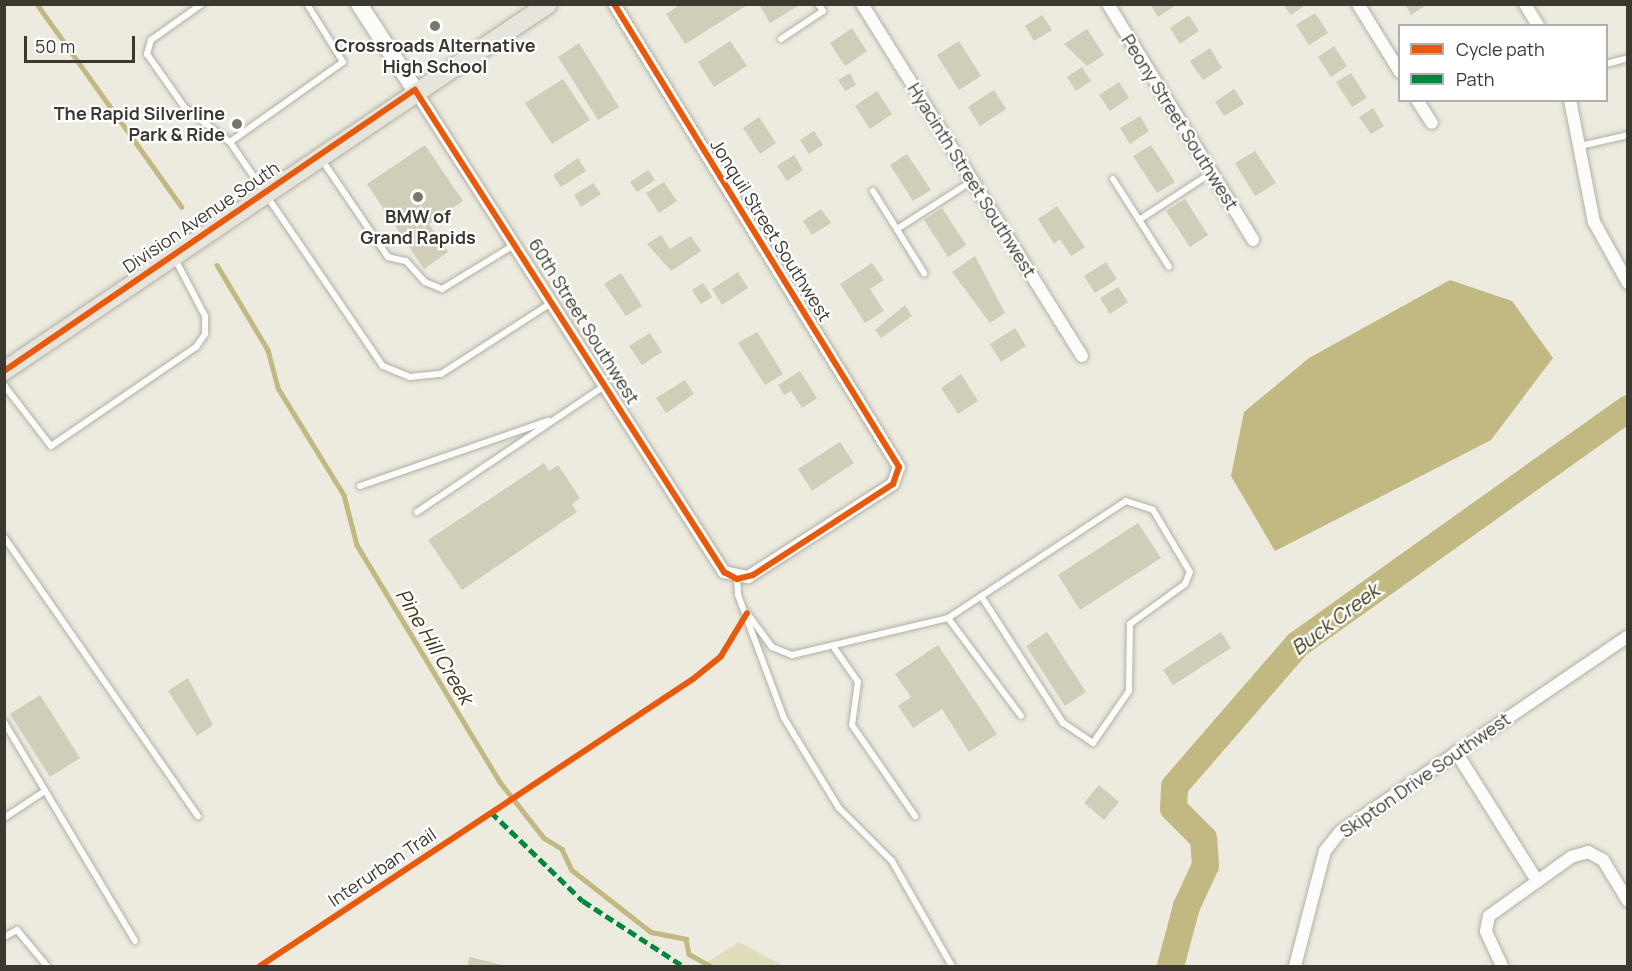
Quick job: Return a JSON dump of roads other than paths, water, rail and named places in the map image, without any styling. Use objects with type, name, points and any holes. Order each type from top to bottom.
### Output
[{"type":"main road","points":[[359,4],[415,90]]},
{"type":"main road","name":"Division Avenue South","points":[[4,371],[415,90],[548,4]]},
{"type":"street","name":"Jonquil Street Southwest","points":[[614,4],[895,459],[898,474],[892,484],[753,575],[737,579]]},
{"type":"street","name":"Hyacinth Street Southwest","points":[[862,4],[1082,356]]},
{"type":"street","name":"Peony Street Southwest","points":[[1108,4],[1253,240]]},
{"type":"street","points":[[1358,4],[1398,69]]},
{"type":"street","points":[[1525,4],[1537,24]]},
{"type":"street","name":"60th Street Southwest","points":[[415,90],[517,243],[724,572],[737,579]]},
{"type":"street","points":[[1418,102],[1432,123]]},
{"type":"street","points":[[1570,102],[1594,222],[1628,283]]},
{"type":"street","name":"Skipton Drive Southwest","points":[[1295,966],[1325,851],[1340,832],[1628,636]]},
{"type":"street","points":[[1456,752],[1536,879]]},
{"type":"street","points":[[1502,966],[1486,931],[1489,916],[1536,879],[1588,852],[1603,860],[1628,901]]},
{"type":"lane","points":[[202,4],[151,40],[147,54],[185,108],[230,142],[261,194],[371,355],[395,372],[441,374],[554,301]]},
{"type":"lane","points":[[230,142],[343,62],[307,4]]},
{"type":"lane","points":[[781,39],[823,11],[818,4]]},
{"type":"lane","points":[[1608,63],[1628,58]]},
{"type":"lane","points":[[1580,146],[1628,135]]},
{"type":"lane","points":[[319,155],[388,257],[406,261],[426,282],[442,289],[517,243]]},
{"type":"lane","points":[[1139,220],[1211,173]]},
{"type":"lane","points":[[1113,179],[1168,267]]},
{"type":"lane","points":[[897,229],[973,181]]},
{"type":"lane","points":[[873,191],[924,273]]},
{"type":"lane","points":[[4,385],[51,446],[68,439],[196,347],[205,334],[205,316],[172,255]]},
{"type":"lane","points":[[417,512],[607,385]]},
{"type":"lane","points":[[360,486],[557,418]]},
{"type":"lane","points":[[747,613],[777,652],[792,655],[836,648],[928,618],[948,618],[981,596],[1125,501],[1153,510],[1190,572],[1185,584],[1130,624],[1129,691],[1093,743],[1064,723],[981,596]]},
{"type":"lane","points":[[4,537],[198,816]]},
{"type":"lane","points":[[737,579],[766,677],[795,737],[838,808],[892,861],[952,966]]},
{"type":"lane","points":[[948,618],[1021,716]]},
{"type":"lane","points":[[836,648],[858,682],[852,725],[915,816]]},
{"type":"lane","points":[[4,723],[135,942]]},
{"type":"lane","points":[[4,818],[45,791]]},
{"type":"lane","points":[[4,937],[17,930],[47,966]]},
{"type":"waterway","name":"Pine Hill Creek","points":[[37,4],[182,207]]},
{"type":"waterway","name":"Pine Hill Creek","points":[[217,265],[268,350],[278,388],[344,495],[357,545],[500,782],[544,838],[562,849],[572,870],[651,932],[686,939],[689,954],[711,966]]},
{"type":"waterway","name":"Buck Creek","points":[[1170,966],[1186,906],[1205,865],[1203,838],[1173,808],[1174,786],[1297,644],[1628,408]]},
{"type":"place","name":"Crossroads Alternative High School","points":[[435,26]]},
{"type":"place","name":"The Rapid Silverline Park & Ride","points":[[237,124]]},
{"type":"place","name":"BMW of Grand Rapids","points":[[418,197]]}]
